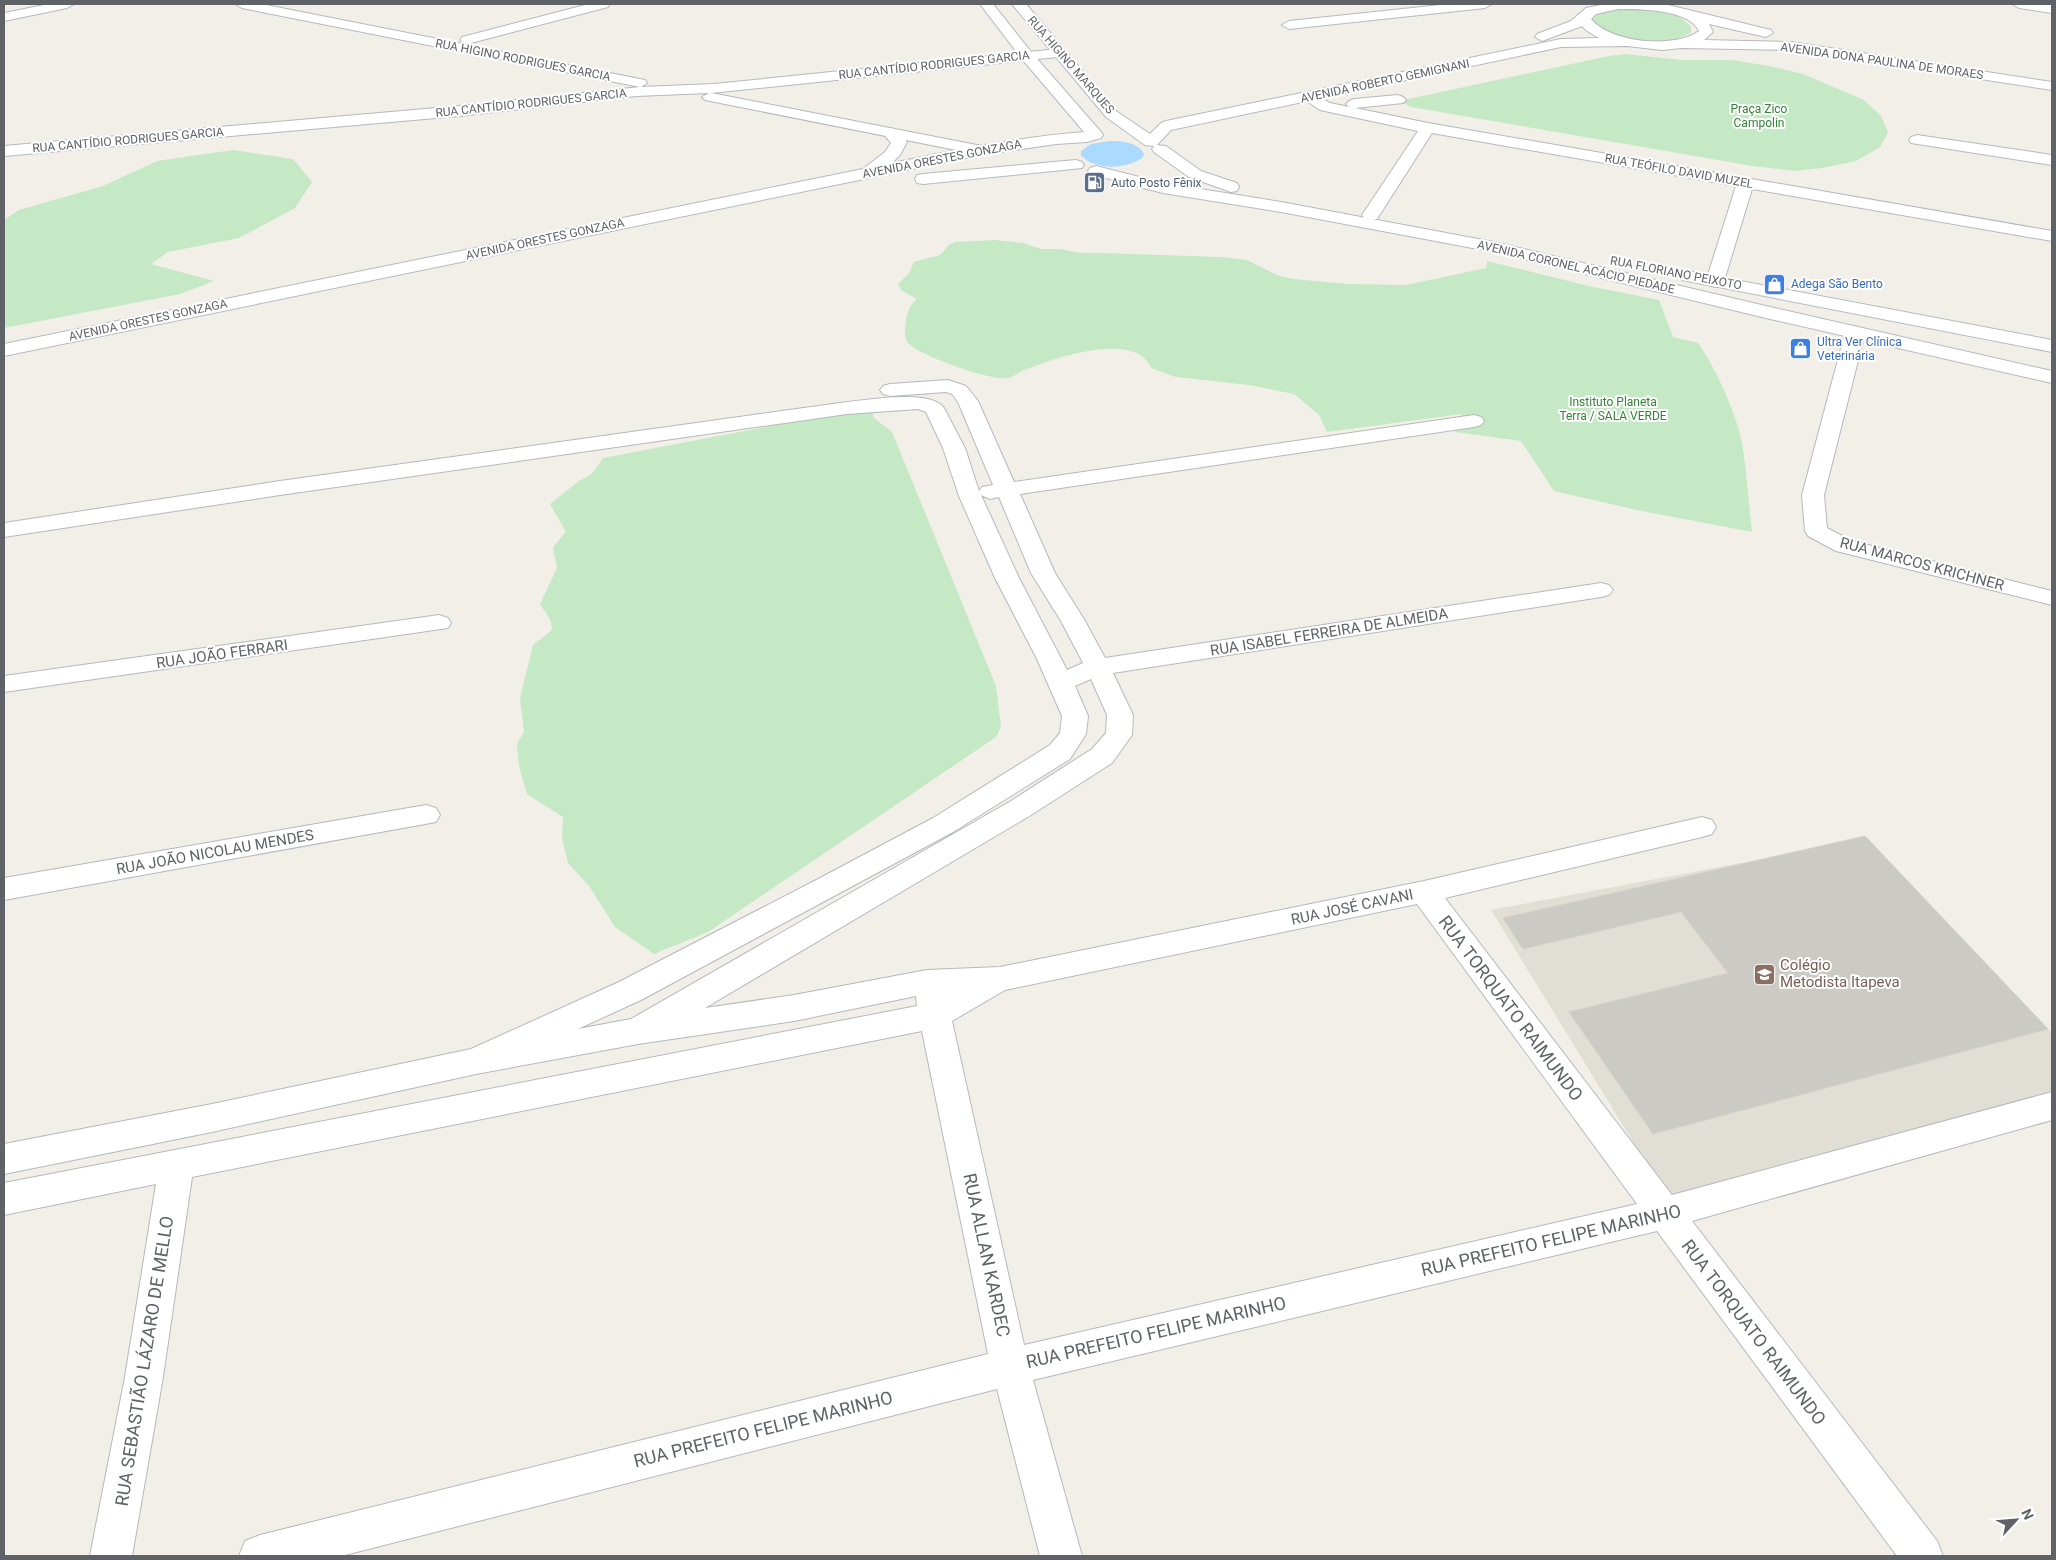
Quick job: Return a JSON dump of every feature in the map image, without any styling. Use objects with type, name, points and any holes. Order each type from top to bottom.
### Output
[{"type":"street","points":[[4,17],[67,4]]},
{"type":"street","name":"RUA HIGINO RODRIGUES GARCIA","points":[[242,4],[981,150],[1054,167]]},
{"type":"street","name":"RUA HIGINO RODRIGUES GARCIA","points":[[288,4],[907,124],[1010,146]]},
{"type":"street","points":[[467,40],[603,4]]},
{"type":"street","name":"RUA HIGINO MARQUES","points":[[986,4],[1091,136]]},
{"type":"street","name":"RUA HIGINO MARQUES","points":[[1019,4],[1058,53],[1111,114],[1155,146]]},
{"type":"street","points":[[1289,25],[1485,4]]},
{"type":"street","points":[[2019,4],[2052,9]]},
{"type":"street","points":[[1618,5],[1666,7],[1690,16],[1705,27],[1706,32],[1702,37],[1681,44],[1662,45],[1627,42],[1595,32],[1586,25],[1582,15],[1618,5]]},
{"type":"street","name":"AVENIDA ROBERTO GEMIGNANI","points":[[1165,112],[1546,36],[1576,24],[1582,15]]},
{"type":"street","name":"AVENIDA DONA PAULINA DE MORAES","points":[[1690,16],[1753,31],[2052,76]]},
{"type":"street","name":"AVENIDA ROBERTO GEMIGNANI","points":[[1155,146],[1166,126],[1561,43],[1627,42]]},
{"type":"street","name":"AVENIDA DONA PAULINA DE MORAES","points":[[1681,44],[1791,46],[2052,86]]},
{"type":"street","name":"RUA CANTÍDIO RODRIGUES GARCIA","points":[[4,151],[459,111],[636,92],[714,88],[1058,53]]},
{"type":"street","name":"RUA TEÓFILO DAVID MUZEL","points":[[1309,97],[1325,107],[1428,128],[2052,236]]},
{"type":"street","points":[[1325,107],[1398,100]]},
{"type":"street","points":[[1111,114],[1137,115]]},
{"type":"street","points":[[1371,215],[1428,128]]},
{"type":"street","points":[[864,174],[893,156],[899,142],[890,132]]},
{"type":"street","points":[[1091,136],[1072,143],[1066,152],[1070,161],[1096,172],[1126,173],[1148,168],[1159,161],[1162,156],[1155,146]]},
{"type":"street","name":"AVENIDA ORESTES GONZAGA","points":[[4,350],[981,150],[1091,136],[1130,136],[1155,146]]},
{"type":"street","points":[[1917,140],[2052,160]]},
{"type":"street","name":"RUA FLORIANO PEIXOTO","points":[[1155,146],[1195,174],[1223,184],[1278,198],[2052,346]]},
{"type":"street","name":"AVENIDA ORESTES GONZAGA","points":[[214,324],[856,190],[931,178],[1076,165]]},
{"type":"street","name":"AVENIDA CORONEL ACÁCIO PIEDADE","points":[[1096,172],[1163,188],[1281,207],[1494,247],[2052,377]]},
{"type":"street","points":[[1715,281],[1746,182]]},
{"type":"street","name":"RUA MARCOS KRICHNER","points":[[1855,332],[1813,495],[1816,530],[1844,546],[2052,598]]},
{"type":"street","points":[[4,512],[453,448],[930,386],[948,386],[959,390],[968,401],[1043,573],[1073,621],[1120,715],[1119,735],[1102,756],[1021,808],[638,1031]]},
{"type":"street","points":[[4,530],[846,408],[920,403],[934,408],[943,424],[970,496],[1007,578],[1060,682],[1075,716],[1073,734],[1060,752],[943,825],[630,991],[476,1061]]},
{"type":"street","points":[[970,496],[1474,421]]},
{"type":"street","name":"RUA ISABEL FERREIRA DE ALMEIDA","points":[[1060,682],[1097,668],[1601,590]]},
{"type":"street","name":"RUA JOÃO FERRARI","points":[[4,684],[439,623]]},
{"type":"street","name":"RUA JOÃO NICOLAU MENDES","points":[[4,889],[426,814]]},
{"type":"street","name":"RUA JOSÉ CAVANI","points":[[931,998],[1000,979],[1424,892],[1702,827]]},
{"type":"street","name":"RUA TORQUATO RAIMUNDO","points":[[1424,892],[1922,1556]]},
{"type":"street","points":[[4,1159],[231,1114],[476,1061],[638,1031],[794,1008],[931,998]]},
{"type":"street","points":[[4,1199],[176,1165],[931,998]]},
{"type":"street","name":"RUA ALLAN KARDEC","points":[[931,998],[1010,1367],[1061,1556]]},
{"type":"street","name":"RUA PREFEITO FELIPE MARINHO","points":[[260,1556],[1010,1367],[1665,1213],[2052,1106]]},
{"type":"street","name":"RUA SEBASTIÃO LÁZARO DE MELLO","points":[[111,1556],[144,1377],[176,1165]]},
{"type":"shaded area","name":"Colégio Metodista Itapeva","points":[[1865,836],[2052,1033],[2052,1093],[1668,1199],[1491,910],[1794,853]]},
{"type":"green space","points":[[1618,8],[1667,12],[1684,20],[1691,27],[1691,32],[1681,38],[1669,41],[1642,41],[1615,34],[1593,23],[1592,18],[1597,14]]},
{"type":"green space","name":"Praça Zico Campolin","points":[[1625,54],[1682,60],[1731,60],[1770,66],[1803,74],[1864,100],[1881,116],[1888,132],[1880,147],[1856,161],[1794,171],[1753,166],[1411,107],[1399,101]]},
{"type":"green space","points":[[233,150],[293,159],[312,182],[295,208],[239,238],[168,252],[151,264],[214,281],[180,294],[4,328],[4,220],[19,210],[103,186],[157,161]]},
{"type":"green space","name":"Instituto Planeta Terra / SALA VERDE","points":[[994,240],[1023,243],[1041,249],[1059,249],[1081,253],[1220,257],[1247,260],[1277,275],[1293,279],[1347,284],[1406,285],[1486,268],[1487,261],[1589,286],[1659,300],[1673,337],[1698,343],[1713,367],[1727,397],[1742,442],[1752,532],[1637,510],[1554,491],[1521,441],[1455,432],[1462,414],[1327,432],[1319,415],[1294,394],[1249,385],[1176,377],[1151,368],[1142,356],[1128,350],[1091,350],[1071,354],[1035,366],[1008,378],[1000,378],[957,367],[927,355],[909,344],[905,335],[907,317],[909,309],[917,299],[901,290],[898,284],[909,273],[914,262],[940,255],[950,244],[956,242]]},
{"type":"green space","points":[[871,407],[874,418],[892,432],[996,686],[1001,727],[996,737],[708,932],[654,954],[615,927],[589,886],[568,863],[562,838],[563,817],[527,794],[519,766],[517,744],[524,732],[520,698],[533,645],[552,630],[551,621],[540,604],[557,568],[553,547],[566,532],[550,504],[579,481],[592,474],[603,458]]},
{"type":"water","points":[[1109,141],[1133,145],[1138,147],[1144,154],[1136,162],[1111,167],[1094,164],[1081,155],[1081,151],[1091,144]]},
{"type":"building","name":"Colégio Metodista Itapeva","points":[[1865,836],[2048,1029],[1653,1134],[1569,1012],[1728,973],[1681,912],[1523,949],[1503,918]]},
{"type":"place","name":"Auto Posto Fênix","points":[[1095,183]]},
{"type":"place","name":"Adega São Bento","points":[[1775,284]]},
{"type":"place","name":"Ultra Ver Clínica Veterinária","points":[[1801,349]]},
{"type":"place","name":"Colégio Metodista Itapeva","points":[[1764,974]]}]
